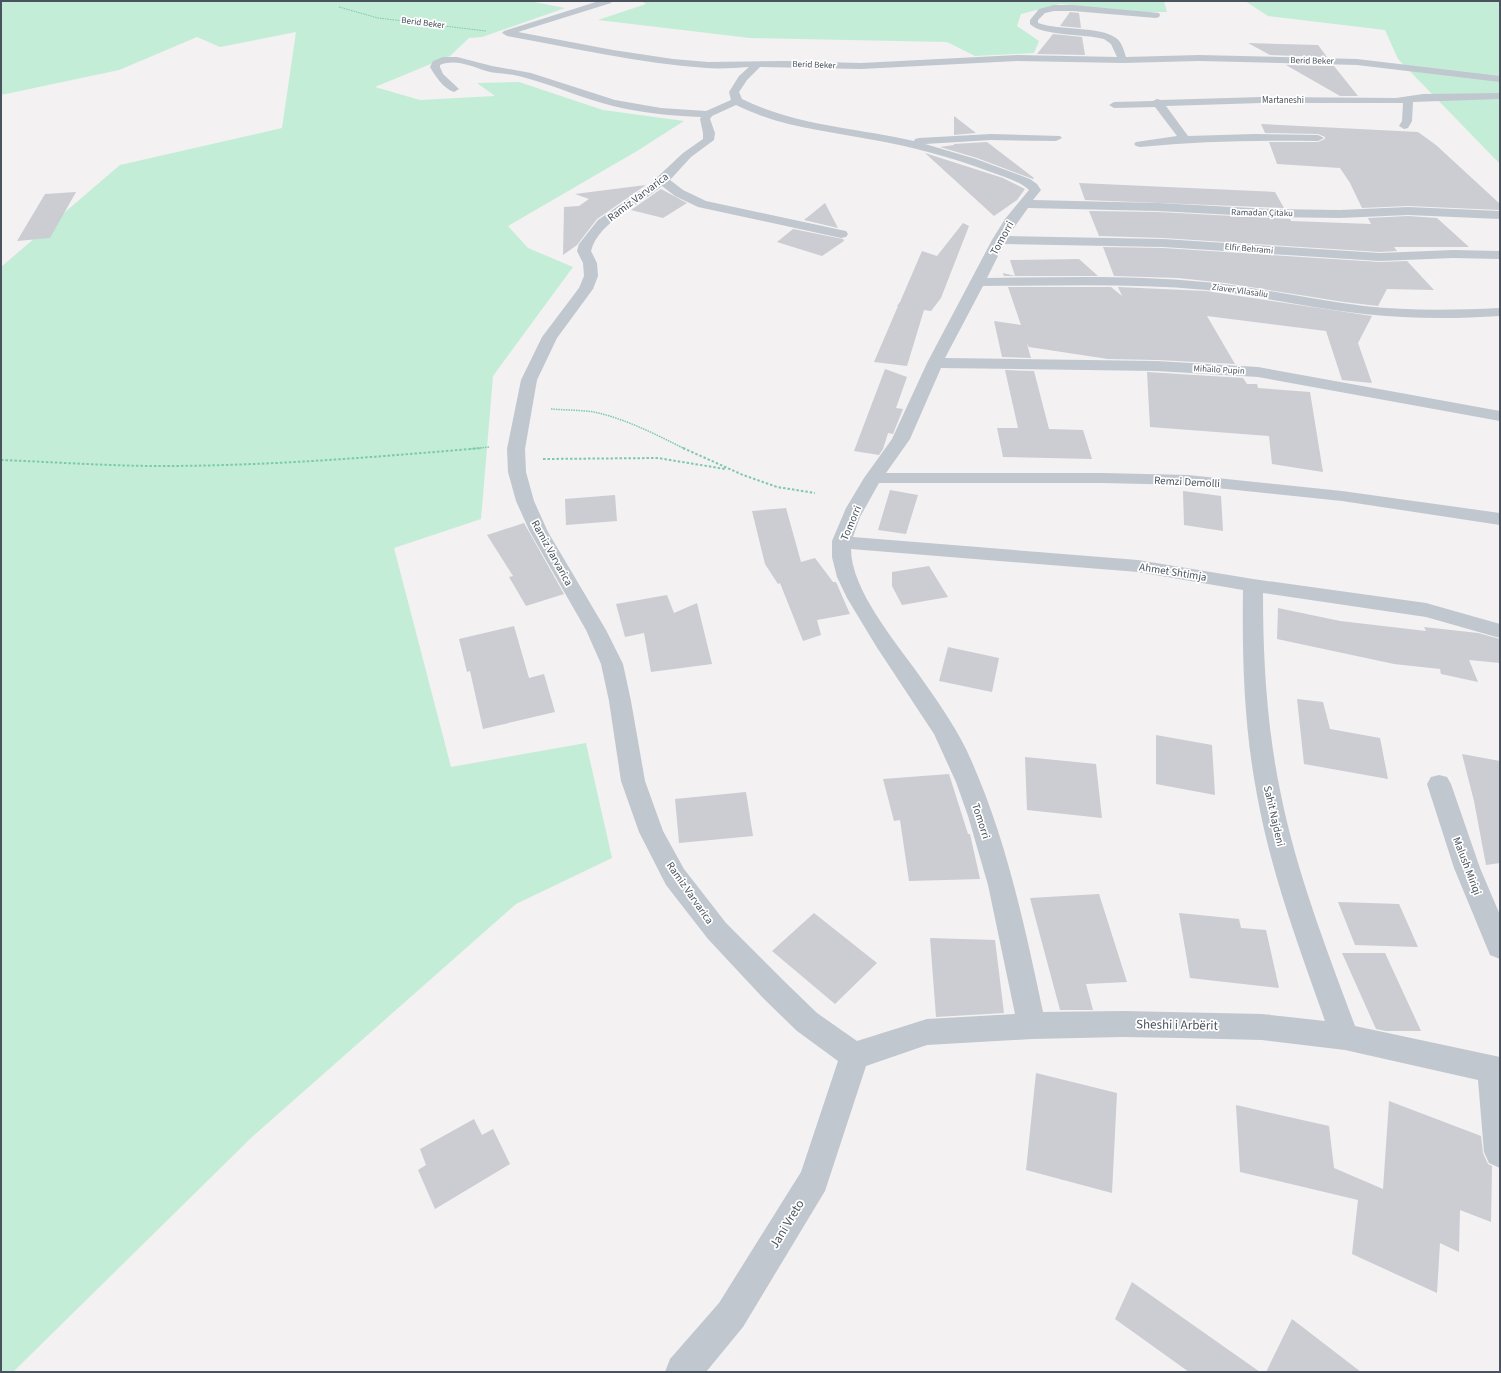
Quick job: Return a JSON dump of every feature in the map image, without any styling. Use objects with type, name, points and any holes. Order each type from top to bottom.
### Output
[{"type":"street","points":[[507,33],[608,1]]},
{"type":"street","points":[[1123,60],[1114,40],[1110,38],[1098,35],[1048,29],[1034,24],[1034,20],[1042,11],[1047,9],[1064,8],[1156,16]]},
{"type":"street","name":"Berid Beker","points":[[507,33],[613,53],[673,62],[708,65],[758,64],[861,66],[1017,58],[1123,60],[1199,58],[1333,61],[1379,64],[1500,79]]},
{"type":"street","points":[[454,89],[439,75],[435,67],[436,63],[451,58],[460,59],[490,68],[527,75],[580,94],[614,102],[653,110],[708,114],[737,101],[734,92],[738,84],[758,64]]},
{"type":"street","name":"Martaneshi","points":[[1114,105],[1157,102],[1288,99],[1396,101],[1439,96],[1500,96]]},
{"type":"street","points":[[1404,126],[1407,121],[1408,100]]},
{"type":"street","name":"Tomorri","points":[[737,101],[760,111],[811,126],[904,142],[989,166],[1033,186],[1035,190],[1010,222],[999,240],[935,363],[900,441],[873,478],[850,520],[842,542],[842,562],[854,593],[954,748],[976,806],[993,858],[1015,940],[1032,1026]]},
{"type":"street","points":[[1157,102],[1185,138]]},
{"type":"street","name":"Ramiz Varvarica","points":[[708,114],[705,119],[709,133],[708,140],[687,155],[662,180],[603,223],[586,244],[584,251],[590,263],[591,276],[586,289],[550,337],[529,380],[517,452],[517,472],[525,501],[533,519],[596,630],[612,664],[620,701],[633,781],[651,832],[675,877],[717,932],[775,992],[807,1022],[854,1056]]},
{"type":"street","name":"Tomorri","points":[[904,142],[991,137],[1056,138]]},
{"type":"street","points":[[1140,144],[1185,138],[1318,138]]},
{"type":"street","points":[[662,180],[679,193],[702,204],[841,234]]},
{"type":"street","name":"Ramadan Çitaku","points":[[1024,204],[1158,207],[1271,213],[1340,214],[1408,211],[1500,215]]},
{"type":"street","name":"Elfir Behrami","points":[[999,240],[1163,243],[1342,256],[1380,257],[1453,254],[1500,255]]},
{"type":"street","name":"Ziaver Vllasaliu","points":[[978,282],[1144,282],[1184,284],[1235,290],[1362,310],[1401,314],[1441,315],[1500,312]]},
{"type":"street","name":"Mihailo Pupin","points":[[935,363],[1157,366],[1258,372],[1500,416]]},
{"type":"street","name":"Remzi Demolli","points":[[873,478],[1103,478],[1188,480],[1342,496],[1500,519]]},
{"type":"street","name":"Ahmet Shtimja","points":[[842,542],[1138,566],[1253,585],[1426,610],[1500,631]]},
{"type":"street","name":"Sahit Najdeni","points":[[1253,585],[1253,662],[1257,722],[1266,783],[1275,824],[1294,890],[1345,1037]]},
{"type":"street","name":"Malush Miriqi","points":[[1438,784],[1467,868],[1500,947]]},
{"type":"street","name":"Sheshi i Arbërit","points":[[854,1056],[927,1032],[1032,1026],[1123,1024],[1262,1027],[1345,1037],[1496,1070]]},
{"type":"street","name":"Jani Vreto","points":[[683,1372],[731,1315],[814,1180],[854,1056]]},
{"type":"street","points":[[1496,1070],[1500,1152]]},
{"type":"path","name":"Berid Beker","points":[[339,7],[378,18],[507,33]]},
{"type":"path","points":[[525,408],[592,412],[613,417],[636,425],[730,470],[777,487],[816,493]]},
{"type":"path","points":[[1,460],[160,466],[326,461],[517,452],[658,458],[730,470]]},
{"type":"green space","points":[[1,1],[529,1],[565,8],[482,37],[469,38],[450,56],[375,87],[420,100],[495,96],[477,83],[519,82],[603,110],[684,121],[637,151],[508,226],[528,248],[573,267],[493,376],[481,519],[394,548],[451,767],[586,743],[612,858],[516,904],[252,1137],[13,1372],[1,1372],[1,267],[120,165],[282,128],[296,32],[220,47],[197,37],[119,70],[1,95]]},
{"type":"green space","points":[[641,1],[1164,1],[1167,12],[1141,12],[1060,4],[1021,14],[1017,26],[1039,41],[1034,53],[975,56],[947,42],[750,38],[598,20],[646,4]]},
{"type":"green space","points":[[1245,1],[1500,1],[1500,164],[1398,59],[1385,30],[1268,16]]},
{"type":"building","points":[[1070,12],[1079,13],[1081,28],[1060,26]]},
{"type":"building","points":[[1053,34],[1082,37],[1085,55],[1037,54]]},
{"type":"building","points":[[1248,43],[1318,45],[1327,57],[1270,55]]},
{"type":"building","points":[[1286,65],[1334,66],[1358,96],[1340,96]]},
{"type":"building","points":[[954,116],[976,133],[954,135]]},
{"type":"building","points":[[1261,124],[1418,132],[1436,145],[1500,204],[1500,210],[1408,206],[1362,208],[1350,183],[1340,168],[1277,164],[1269,142],[1318,142],[1325,139],[1325,137],[1318,134],[1265,133]]},
{"type":"building","points":[[987,142],[1034,178],[1033,179],[977,158],[940,147],[954,144]]},
{"type":"building","points":[[925,153],[1003,178],[1025,189],[1017,200],[994,216]]},
{"type":"building","points":[[1079,183],[1275,192],[1284,208],[1085,200]]},
{"type":"building","points":[[646,185],[597,219],[577,245],[563,255],[564,207],[579,206],[589,199],[575,194]]},
{"type":"building","points":[[661,189],[687,203],[663,218],[631,210]]},
{"type":"building","points":[[76,192],[50,238],[17,241],[45,194]]},
{"type":"building","points":[[825,203],[838,228],[804,220]]},
{"type":"building","points":[[1089,211],[1158,212],[1290,219],[1291,221],[1371,224],[1368,218],[1408,216],[1437,218],[1469,247],[1394,247],[1397,251],[1380,252],[1163,238],[1099,236]]},
{"type":"building","points":[[963,223],[969,226],[941,298],[931,311],[924,310],[907,366],[874,362],[922,251],[937,256]]},
{"type":"building","points":[[793,229],[843,239],[844,241],[822,256],[777,242]]},
{"type":"building","points":[[1103,247],[1163,248],[1380,262],[1407,261],[1434,290],[1387,289],[1378,306],[1225,283],[1178,278],[1114,276]]},
{"type":"building","points":[[1079,259],[1098,276],[1015,276],[1010,260]]},
{"type":"building","points":[[1003,273],[1015,276],[1004,276]]},
{"type":"building","points":[[1008,287],[1111,287],[1122,296],[1118,287],[1206,291],[1372,316],[1358,343],[1372,383],[1342,380],[1326,331],[1207,316],[1235,364],[1108,359],[1029,347],[1027,344],[1031,358],[1002,357],[994,321],[1021,325]]},
{"type":"building","points":[[885,369],[907,377],[896,408],[903,409],[893,434],[888,433],[883,449],[879,455],[854,451]]},
{"type":"building","points":[[1005,370],[1034,371],[1049,429],[1083,430],[1092,459],[1003,457],[997,428],[1018,428]]},
{"type":"building","points":[[1147,372],[1243,378],[1247,384],[1257,384],[1258,388],[1310,392],[1323,472],[1272,464],[1269,436],[1150,427]]},
{"type":"building","points":[[890,490],[918,495],[906,534],[878,530]]},
{"type":"building","points":[[1183,491],[1221,496],[1223,531],[1184,525]]},
{"type":"building","points":[[615,495],[617,521],[566,525],[565,499]]},
{"type":"building","points":[[786,508],[801,562],[815,558],[833,582],[836,582],[850,614],[817,620],[821,635],[803,641],[780,583],[778,584],[765,564],[752,511]]},
{"type":"building","points":[[524,523],[564,594],[526,606],[509,577],[513,576],[487,535]]},
{"type":"building","points":[[929,566],[948,597],[902,605],[892,586],[892,572]]},
{"type":"building","points":[[667,595],[674,613],[697,603],[712,664],[651,672],[644,633],[625,637],[616,604]]},
{"type":"building","points":[[1278,608],[1340,621],[1426,631],[1424,627],[1478,633],[1500,639],[1500,663],[1469,660],[1478,682],[1441,674],[1440,669],[1394,664],[1277,639]]},
{"type":"building","points":[[514,626],[529,678],[544,674],[555,712],[483,729],[470,671],[467,672],[459,639]]},
{"type":"building","points":[[948,647],[999,658],[992,692],[939,681]]},
{"type":"building","points":[[1297,699],[1323,702],[1330,729],[1380,738],[1388,779],[1304,764]]},
{"type":"building","points":[[1156,735],[1212,745],[1215,795],[1156,784]]},
{"type":"building","points":[[1462,754],[1500,761],[1500,863],[1486,865],[1474,801]]},
{"type":"building","points":[[1025,757],[1096,764],[1102,818],[1027,810]]},
{"type":"building","points":[[949,774],[968,834],[970,834],[980,879],[909,881],[900,820],[894,821],[883,779]]},
{"type":"building","points":[[746,792],[753,836],[679,843],[675,799]]},
{"type":"building","points":[[1099,894],[1127,982],[1086,984],[1093,1010],[1060,1010],[1030,898]]},
{"type":"building","points":[[1338,902],[1399,904],[1418,947],[1355,945]]},
{"type":"building","points":[[814,913],[877,963],[835,1004],[772,951]]},
{"type":"building","points":[[1179,913],[1239,919],[1241,928],[1266,930],[1279,988],[1190,978]]},
{"type":"building","points":[[930,938],[995,940],[1004,1013],[936,1017]]},
{"type":"building","points":[[1342,953],[1385,953],[1421,1031],[1386,1031],[1376,1029]]},
{"type":"building","points":[[1036,1073],[1117,1093],[1112,1193],[1026,1170]]},
{"type":"building","points":[[1389,1101],[1481,1136],[1483,1153],[1488,1164],[1492,1166],[1491,1222],[1460,1210],[1459,1252],[1440,1243],[1437,1293],[1352,1254],[1358,1200],[1240,1172],[1236,1105],[1329,1126],[1334,1168],[1383,1189]]},
{"type":"building","points":[[474,1119],[482,1135],[493,1129],[510,1164],[435,1209],[418,1170],[426,1165],[420,1149]]},
{"type":"building","points":[[1132,1282],[1260,1372],[1189,1372],[1115,1319]]},
{"type":"building","points":[[1292,1319],[1361,1372],[1266,1372]]}]
